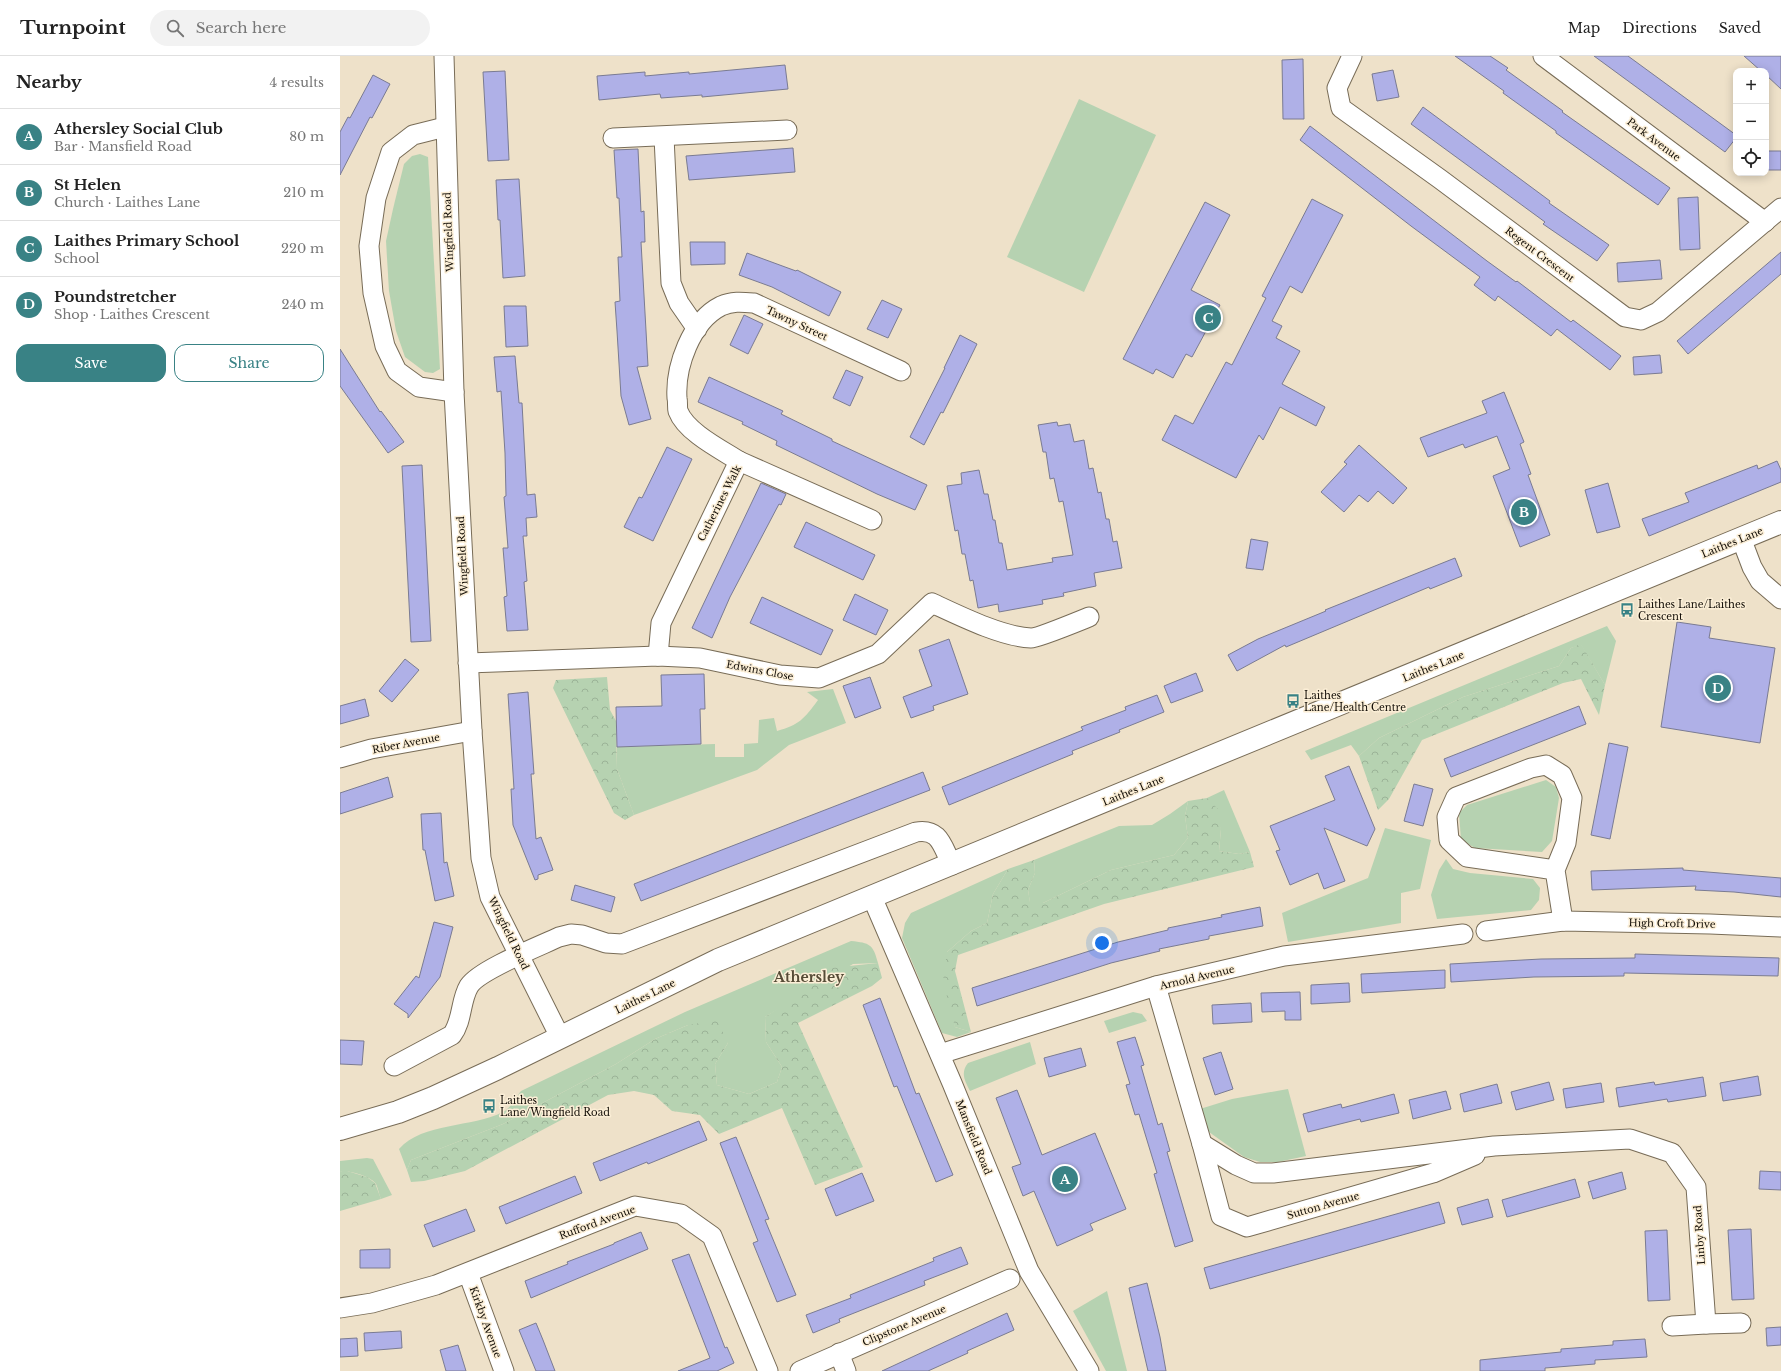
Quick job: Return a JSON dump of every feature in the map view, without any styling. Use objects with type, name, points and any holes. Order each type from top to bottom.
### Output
[{"type":"main road","name":"Laithes Lane","points":[[340,1129],[398,1112],[433,1098],[560,1038],[718,960],[952,865],[1781,522]]},
{"type":"street","name":"Wingfield Road","points":[[444,56],[454,392],[468,663],[481,858],[490,897],[560,1038]]},
{"type":"street","name":"Regent Crescent","points":[[1352,56],[1337,88],[1341,108],[1440,179],[1624,317],[1641,320],[1658,312],[1781,208]]},
{"type":"street","name":"Park Avenue","points":[[1543,56],[1765,222]]},
{"type":"street","points":[[445,127],[413,135],[391,152],[376,198],[370,246],[373,293],[385,346],[397,371],[419,387],[454,392]]},
{"type":"street","points":[[613,138],[664,137],[787,130]]},
{"type":"street","points":[[664,137],[671,283],[678,303],[697,329]]},
{"type":"street","name":"Tawny Street","points":[[739,461],[693,431],[678,410],[676,387],[682,356],[697,329],[708,315],[721,306],[733,302],[754,304],[900,372]]},
{"type":"street","name":"Catherines Walk","points":[[658,656],[660,623],[739,461],[872,520]]},
{"type":"street","points":[[1741,538],[1752,567],[1760,581],[1781,599]]},
{"type":"street","name":"Edwins Close","points":[[468,663],[658,656],[700,658],[780,676],[819,678],[878,654],[932,603],[963,617],[1005,632],[1032,638],[1089,617]]},
{"type":"street","name":"Riber Avenue","points":[[340,758],[371,749],[472,730]]},
{"type":"street","points":[[1555,870],[1467,857],[1450,840],[1447,817],[1456,797],[1531,768],[1546,765],[1562,775],[1572,798],[1566,843],[1555,870],[1563,921]]},
{"type":"street","points":[[394,1066],[452,1035],[458,1027],[464,997],[470,984],[484,973],[559,937],[571,934],[582,934],[606,943],[622,944],[916,832],[926,830],[934,832],[952,865]]},
{"type":"street","name":"Mansfield Road","points":[[872,897],[940,1054],[1029,1271],[1089,1371]]},
{"type":"street","name":"High Croft Drive","points":[[1486,931],[1563,921],[1781,927]]},
{"type":"street","name":"Arnold Avenue","points":[[940,1054],[1156,986],[1284,956],[1463,934]]},
{"type":"street","name":"Sutton Avenue","points":[[1156,986],[1202,1144],[1221,1216],[1247,1227],[1433,1173],[1494,1146]]},
{"type":"street","name":"Sutton Avenue","points":[[1202,1144],[1236,1165],[1254,1173],[1273,1173],[1494,1146],[1630,1140],[1672,1153]]},
{"type":"street","name":"Linby Road","points":[[1672,1153],[1696,1187],[1706,1324]]},
{"type":"street","name":"Rufford Avenue","points":[[340,1308],[372,1303],[436,1285],[635,1206],[680,1214],[712,1236],[768,1371]]},
{"type":"street","name":"Kirkby Avenue","points":[[468,1273],[504,1371]]},
{"type":"street","name":"Clipstone Avenue","points":[[800,1371],[838,1353],[1010,1279]]},
{"type":"street","points":[[1672,1326],[1741,1323]]},
{"type":"street","points":[[838,1353],[846,1371]]},
{"type":"green space","points":[[1079,99],[1156,135],[1084,292],[1007,257]]},
{"type":"green space","points":[[420,154],[428,157],[440,369],[433,373],[425,372],[405,357],[396,331],[389,291],[386,241],[404,164],[412,156]]},
{"type":"green space","points":[[1607,626],[1616,641],[1605,685],[1581,645],[1571,648],[1559,666],[1463,697],[1379,738],[1359,756],[1351,745],[1311,760],[1305,751]]},
{"type":"green space","points":[[1581,644],[1605,685],[1599,715],[1581,679],[1563,683],[1422,740],[1389,799],[1378,810],[1359,756],[1379,738],[1463,697],[1559,666],[1571,648]]},
{"type":"green space","points":[[607,677],[610,710],[616,721],[617,769],[634,815],[625,820],[614,813],[553,688],[556,680]]},
{"type":"green space","points":[[833,689],[846,723],[789,745],[757,770],[634,815],[617,769],[617,747],[715,744],[715,757],[744,757],[744,744],[758,743],[759,720],[774,718],[777,731],[796,724],[805,717],[818,700],[807,692]]},
{"type":"green space","points":[[1546,780],[1556,787],[1559,798],[1552,841],[1542,852],[1475,848],[1461,840],[1459,813],[1467,805]]},
{"type":"green space","points":[[1224,790],[1250,852],[1239,854],[1219,851],[1221,829],[1207,798]]},
{"type":"green space","points":[[1207,798],[1219,810],[1221,829],[1219,851],[1239,854],[1250,852],[1254,867],[1104,904],[958,955],[955,971],[971,1032],[955,1027],[943,981],[947,952],[971,931],[987,923],[993,894],[1008,869],[1034,860],[1035,873],[1028,890],[1030,902],[1043,903],[1111,870],[1174,855],[1188,838],[1185,816],[1188,801]]},
{"type":"green space","points":[[1188,801],[1185,816],[1188,838],[1174,855],[1111,870],[1043,903],[1030,903],[1028,890],[1035,873],[1034,860],[1119,826],[1152,825]]},
{"type":"green space","points":[[1385,828],[1431,840],[1420,889],[1401,893],[1401,923],[1288,942],[1282,913],[1368,878]]},
{"type":"green space","points":[[1446,859],[1453,869],[1470,873],[1533,879],[1540,888],[1539,900],[1531,910],[1437,919],[1431,895],[1439,870]]},
{"type":"green space","points":[[1008,869],[993,894],[987,923],[971,931],[947,952],[955,1027],[971,1032],[957,1037],[942,1033],[902,938],[905,923],[911,913]]},
{"type":"green space","points":[[851,941],[870,946],[878,963],[853,964],[765,1017],[766,1042],[782,1067],[777,1082],[749,1094],[717,1085],[715,1064],[728,1043],[688,1025],[655,1039],[616,1064],[503,1124],[411,1160],[407,1170],[399,1149],[409,1140],[434,1130],[477,1121],[503,1112],[510,1106],[521,1091],[685,1012]]},
{"type":"green space","points":[[878,963],[882,978],[872,986],[798,1023],[863,1167],[815,1185],[782,1108],[719,1134],[700,1115],[672,1111],[654,1095],[634,1091],[608,1095],[465,1171],[424,1181],[411,1182],[407,1170],[411,1160],[503,1124],[616,1064],[655,1039],[688,1025],[717,1020],[728,1043],[715,1064],[717,1085],[749,1094],[777,1082],[782,1067],[766,1042],[765,1017],[777,1009],[820,969]]},
{"type":"green space","points":[[1133,1012],[1142,1014],[1147,1021],[1109,1033],[1104,1021]]},
{"type":"green space","points":[[1030,1042],[1036,1064],[970,1091],[964,1074],[964,1070],[968,1063]]},
{"type":"green space","points":[[1288,1089],[1306,1156],[1278,1162],[1260,1162],[1244,1157],[1209,1132],[1200,1109],[1232,1099]]},
{"type":"green space","points":[[367,1158],[373,1159],[392,1195],[381,1199],[374,1181],[365,1176],[343,1171],[340,1172],[340,1161]]},
{"type":"green space","points":[[344,1170],[367,1177],[375,1183],[381,1199],[340,1211],[340,1172]]},
{"type":"green space","points":[[1107,1291],[1127,1371],[1106,1371],[1073,1311]]},
{"type":"building","points":[[1455,56],[1490,56],[1508,68],[1506,70],[1563,111],[1562,112],[1670,188],[1658,205],[1556,133],[1556,131],[1503,93],[1504,91]]},
{"type":"building","points":[[1594,56],[1628,56],[1733,133],[1733,142],[1725,152]]},
{"type":"building","points":[[1744,56],[1781,56],[1781,89],[1769,78],[1769,68],[1758,68]]},
{"type":"building","points":[[1303,59],[1304,119],[1283,119],[1282,60]]},
{"type":"building","points":[[785,65],[788,89],[702,97],[702,95],[661,98],[660,94],[599,100],[597,76],[645,72],[645,76],[689,72],[689,74]]},
{"type":"building","points":[[1393,70],[1399,97],[1377,101],[1372,74]]},
{"type":"building","points":[[505,71],[509,160],[488,161],[483,72]]},
{"type":"building","points":[[373,75],[390,84],[372,118],[370,117],[340,175],[340,132],[348,117],[350,118]]},
{"type":"building","points":[[1423,107],[1550,201],[1549,203],[1609,245],[1597,261],[1543,224],[1545,222],[1411,124]]},
{"type":"building","points":[[1310,126],[1487,261],[1516,282],[1517,281],[1571,322],[1573,320],[1621,356],[1610,370],[1557,329],[1551,336],[1498,296],[1495,301],[1474,285],[1480,277],[1411,226],[1300,140]]},
{"type":"building","points":[[793,148],[795,172],[689,180],[686,156]]},
{"type":"building","points":[[638,149],[641,212],[644,211],[645,242],[641,242],[648,366],[637,367],[651,419],[629,425],[621,396],[615,302],[620,301],[618,257],[622,257],[619,198],[617,198],[614,150]]},
{"type":"building","points":[[1769,151],[1781,151],[1781,170],[1769,170]]},
{"type":"building","points":[[519,179],[525,276],[503,278],[496,180]]},
{"type":"building","points":[[1698,197],[1700,249],[1680,250],[1678,198]]},
{"type":"building","points":[[1312,199],[1343,215],[1302,293],[1290,286],[1272,321],[1282,326],[1276,338],[1300,351],[1282,384],[1325,407],[1316,426],[1280,407],[1263,440],[1259,435],[1236,478],[1162,440],[1175,415],[1193,424],[1226,362],[1232,365],[1266,298],[1262,296]]},
{"type":"building","points":[[1205,202],[1230,215],[1191,290],[1220,305],[1192,357],[1186,354],[1173,378],[1156,369],[1153,374],[1123,359]]},
{"type":"building","points":[[690,242],[725,242],[725,264],[691,265]]},
{"type":"building","points":[[1781,252],[1781,274],[1688,354],[1677,341]]},
{"type":"building","points":[[747,253],[796,271],[797,270],[841,292],[829,316],[772,287],[739,275]]},
{"type":"building","points":[[1660,260],[1662,279],[1618,282],[1617,263]]},
{"type":"building","points":[[882,300],[902,309],[888,338],[867,329]]},
{"type":"building","points":[[504,306],[526,306],[528,346],[506,347]]},
{"type":"building","points":[[744,315],[763,324],[748,354],[730,345]]},
{"type":"building","points":[[960,335],[977,344],[943,413],[941,412],[924,445],[910,437]]},
{"type":"building","points":[[340,349],[380,412],[381,411],[404,442],[388,453],[340,386]]},
{"type":"building","points":[[1660,355],[1662,373],[1634,375],[1633,357]]},
{"type":"building","points":[[515,356],[519,403],[522,403],[527,495],[535,494],[537,517],[526,518],[527,536],[523,536],[527,581],[524,582],[528,630],[507,631],[504,597],[507,596],[503,548],[508,548],[504,497],[506,496],[505,453],[501,391],[497,392],[494,357]]},
{"type":"building","points":[[846,370],[863,377],[850,406],[833,398]]},
{"type":"building","points":[[709,377],[783,411],[781,414],[832,439],[832,441],[927,485],[915,510],[877,494],[776,445],[777,441],[742,424],[743,422],[698,402]]},
{"type":"building","points":[[1504,392],[1524,442],[1520,444],[1531,474],[1528,475],[1550,535],[1520,547],[1493,476],[1510,469],[1497,436],[1465,448],[1463,444],[1428,457],[1420,438],[1487,413],[1482,401]]},
{"type":"building","points":[[1057,422],[1058,426],[1070,424],[1074,442],[1084,440],[1089,469],[1093,468],[1098,493],[1101,492],[1106,519],[1109,519],[1113,542],[1117,541],[1122,568],[1094,573],[1096,586],[1063,593],[1064,596],[1042,600],[1043,604],[999,612],[998,604],[978,608],[973,580],[970,581],[965,554],[962,554],[958,530],[955,531],[947,486],[962,484],[961,473],[979,470],[984,494],[988,494],[999,543],[1002,543],[1007,570],[1053,562],[1052,558],[1073,555],[1063,501],[1059,502],[1054,478],[1050,479],[1046,452],[1043,452],[1038,425]]},
{"type":"building","points":[[1359,445],[1407,488],[1393,504],[1378,491],[1368,502],[1359,495],[1344,512],[1321,492],[1347,464],[1344,462]]},
{"type":"building","points":[[667,447],[692,459],[653,541],[624,527],[639,497],[642,498]]},
{"type":"building","points":[[1777,461],[1781,470],[1781,482],[1649,536],[1642,519],[1689,502],[1685,493],[1757,465],[1758,469]]},
{"type":"building","points":[[422,465],[431,641],[411,642],[402,466]]},
{"type":"building","points":[[761,483],[786,494],[781,505],[779,504],[730,597],[712,638],[692,628]]},
{"type":"building","points":[[1608,483],[1620,527],[1597,533],[1585,490]]},
{"type":"building","points":[[806,522],[875,555],[863,580],[794,547]]},
{"type":"building","points":[[1251,539],[1268,542],[1263,570],[1246,568]]},
{"type":"building","points":[[1455,558],[1462,576],[1430,589],[1429,587],[1286,647],[1285,645],[1237,671],[1228,655],[1258,639],[1326,611],[1325,610]]},
{"type":"building","points":[[855,594],[888,610],[876,635],[843,620]]},
{"type":"building","points":[[762,597],[833,630],[821,655],[750,623]]},
{"type":"building","points":[[1677,622],[1711,627],[1709,638],[1775,648],[1760,743],[1661,727]]},
{"type":"building","points":[[949,639],[968,694],[933,706],[934,710],[911,718],[903,697],[932,686],[919,650]]},
{"type":"building","points":[[405,659],[419,670],[392,702],[379,691]]},
{"type":"building","points":[[1196,673],[1203,691],[1171,703],[1164,686]]},
{"type":"building","points":[[704,674],[705,709],[700,709],[701,744],[617,747],[616,707],[662,706],[661,675]]},
{"type":"building","points":[[870,677],[881,708],[855,718],[843,686]]},
{"type":"building","points":[[528,692],[534,774],[531,774],[536,839],[541,837],[553,870],[538,875],[538,879],[535,880],[513,825],[511,789],[514,789],[508,694]]},
{"type":"building","points":[[1157,695],[1164,712],[1119,730],[1120,732],[1072,751],[1073,754],[949,805],[942,787],[1083,730],[1081,727],[1126,710],[1125,707]]},
{"type":"building","points":[[365,699],[369,716],[340,724],[340,706]]},
{"type":"building","points":[[1579,706],[1586,724],[1451,777],[1444,759]]},
{"type":"building","points":[[1609,743],[1628,747],[1610,839],[1591,835]]},
{"type":"building","points":[[1349,766],[1375,829],[1367,846],[1324,828],[1345,881],[1324,889],[1318,873],[1290,885],[1276,851],[1280,850],[1270,826],[1335,800],[1325,776]]},
{"type":"building","points":[[923,772],[930,790],[641,901],[634,884]]},
{"type":"building","points":[[388,777],[393,797],[340,814],[340,793]]},
{"type":"building","points":[[1414,784],[1433,789],[1423,826],[1404,821]]},
{"type":"building","points":[[441,813],[444,863],[447,862],[454,896],[435,901],[425,850],[423,850],[421,814]]},
{"type":"building","points":[[1683,868],[1683,870],[1781,878],[1781,897],[1695,890],[1696,886],[1592,890],[1591,871]]},
{"type":"building","points":[[575,885],[615,897],[611,912],[571,900]]},
{"type":"building","points":[[1260,907],[1263,926],[1209,936],[1209,939],[1159,949],[1160,951],[1111,963],[977,1006],[972,988],[1118,942],[1168,930],[1168,928],[1222,917],[1221,915]]},
{"type":"building","points":[[434,922],[453,927],[440,977],[408,1018],[408,1014],[394,1004],[416,976],[419,978]]},
{"type":"building","points":[[1635,954],[1779,958],[1778,976],[1624,973],[1624,976],[1534,977],[1451,982],[1450,964],[1541,959],[1635,958]]},
{"type":"building","points":[[1445,970],[1445,988],[1362,993],[1361,974]]},
{"type":"building","points":[[1349,983],[1350,1002],[1311,1004],[1311,985]]},
{"type":"building","points":[[1300,992],[1301,1020],[1285,1020],[1285,1011],[1262,1012],[1261,993]]},
{"type":"building","points":[[880,998],[916,1094],[919,1093],[953,1175],[936,1182],[897,1086],[894,1087],[863,1005]]},
{"type":"building","points":[[1251,1003],[1252,1022],[1213,1024],[1212,1005]]},
{"type":"building","points":[[1135,1037],[1144,1065],[1141,1066],[1158,1125],[1162,1123],[1170,1151],[1167,1152],[1193,1241],[1175,1247],[1154,1174],[1157,1173],[1139,1114],[1135,1115],[1126,1085],[1130,1084],[1117,1042]]},
{"type":"building","points":[[340,1040],[364,1041],[362,1065],[340,1064]]},
{"type":"building","points":[[1081,1048],[1086,1066],[1049,1077],[1044,1058]]},
{"type":"building","points":[[1221,1052],[1233,1089],[1215,1095],[1203,1058]]},
{"type":"building","points":[[1758,1076],[1761,1095],[1723,1101],[1720,1083]]},
{"type":"building","points":[[1703,1077],[1706,1096],[1668,1102],[1667,1099],[1619,1107],[1616,1088],[1654,1082],[1655,1085]]},
{"type":"building","points":[[1549,1082],[1554,1100],[1516,1110],[1511,1092]]},
{"type":"building","points":[[1601,1083],[1604,1102],[1566,1108],[1563,1089]]},
{"type":"building","points":[[1497,1084],[1502,1103],[1464,1112],[1460,1094]]},
{"type":"building","points":[[1017,1090],[1042,1155],[1095,1133],[1126,1209],[1090,1224],[1093,1230],[1057,1246],[1034,1191],[1023,1196],[1012,1167],[1021,1164],[996,1098]]},
{"type":"building","points":[[1446,1091],[1451,1109],[1413,1119],[1409,1100]]},
{"type":"building","points":[[1394,1094],[1399,1113],[1361,1122],[1360,1119],[1308,1132],[1303,1114],[1341,1104],[1342,1108]]},
{"type":"building","points":[[699,1121],[707,1140],[648,1164],[647,1162],[600,1181],[593,1163]]},
{"type":"building","points":[[736,1137],[769,1219],[765,1220],[796,1295],[777,1302],[753,1243],[758,1241],[720,1143]]},
{"type":"building","points":[[1760,1171],[1781,1172],[1781,1190],[1759,1189]]},
{"type":"building","points":[[1622,1172],[1626,1189],[1593,1199],[1588,1182]]},
{"type":"building","points":[[862,1173],[874,1201],[836,1216],[825,1189]]},
{"type":"building","points":[[575,1176],[582,1193],[506,1224],[499,1207]]},
{"type":"building","points":[[1575,1179],[1580,1197],[1507,1217],[1502,1200]]},
{"type":"building","points":[[1488,1199],[1493,1217],[1462,1225],[1457,1208]]},
{"type":"building","points":[[1439,1202],[1445,1223],[1210,1289],[1204,1268]]},
{"type":"building","points":[[466,1209],[475,1231],[433,1247],[424,1225]]},
{"type":"building","points":[[1751,1229],[1754,1299],[1732,1300],[1728,1230]]},
{"type":"building","points":[[1667,1230],[1670,1300],[1648,1301],[1645,1231]]},
{"type":"building","points":[[641,1232],[648,1249],[531,1298],[525,1281]]},
{"type":"building","points":[[961,1247],[968,1264],[924,1281],[925,1285],[839,1319],[840,1322],[813,1333],[806,1315],[851,1298],[850,1295],[934,1261],[933,1258]]},
{"type":"building","points":[[390,1249],[390,1268],[360,1268],[360,1250]]},
{"type":"building","points":[[689,1254],[725,1348],[727,1347],[734,1363],[717,1371],[678,1371],[710,1358],[672,1260]]},
{"type":"building","points":[[1147,1283],[1160,1337],[1166,1371],[1148,1371],[1129,1288]]},
{"type":"building","points":[[1007,1313],[1014,1330],[967,1351],[968,1353],[928,1371],[882,1371]]},
{"type":"building","points":[[536,1323],[555,1371],[536,1371],[519,1330]]},
{"type":"building","points":[[1781,1327],[1781,1345],[1767,1346],[1766,1328]]},
{"type":"building","points":[[401,1331],[402,1348],[365,1351],[364,1333]]},
{"type":"building","points":[[357,1338],[358,1356],[340,1357],[340,1339]]},
{"type":"building","points":[[1645,1339],[1647,1357],[1595,1360],[1595,1364],[1545,1368],[1545,1371],[1480,1371],[1480,1360],[1561,1352],[1561,1349],[1613,1345],[1613,1341]]},
{"type":"building","points":[[458,1345],[466,1371],[446,1371],[440,1350]]},
{"type":"place","name":"Laithes Primary School","points":[[1208,318]]},
{"type":"place","name":"St Helen","points":[[1524,512]]},
{"type":"place","name":"Laithes Lane/Laithes Crescent","points":[[1627,610]]},
{"type":"place","name":"Poundstretcher","points":[[1718,688]]},
{"type":"place","name":"Laithes Lane/Health Centre","points":[[1293,701]]},
{"type":"place","name":"Laithes Lane/Wingfield Road","points":[[489,1106]]},
{"type":"place","name":"Athersley Social Club","points":[[1065,1179]]},
{"type":"district","name":"Athersley","points":[[809,977]]}]
